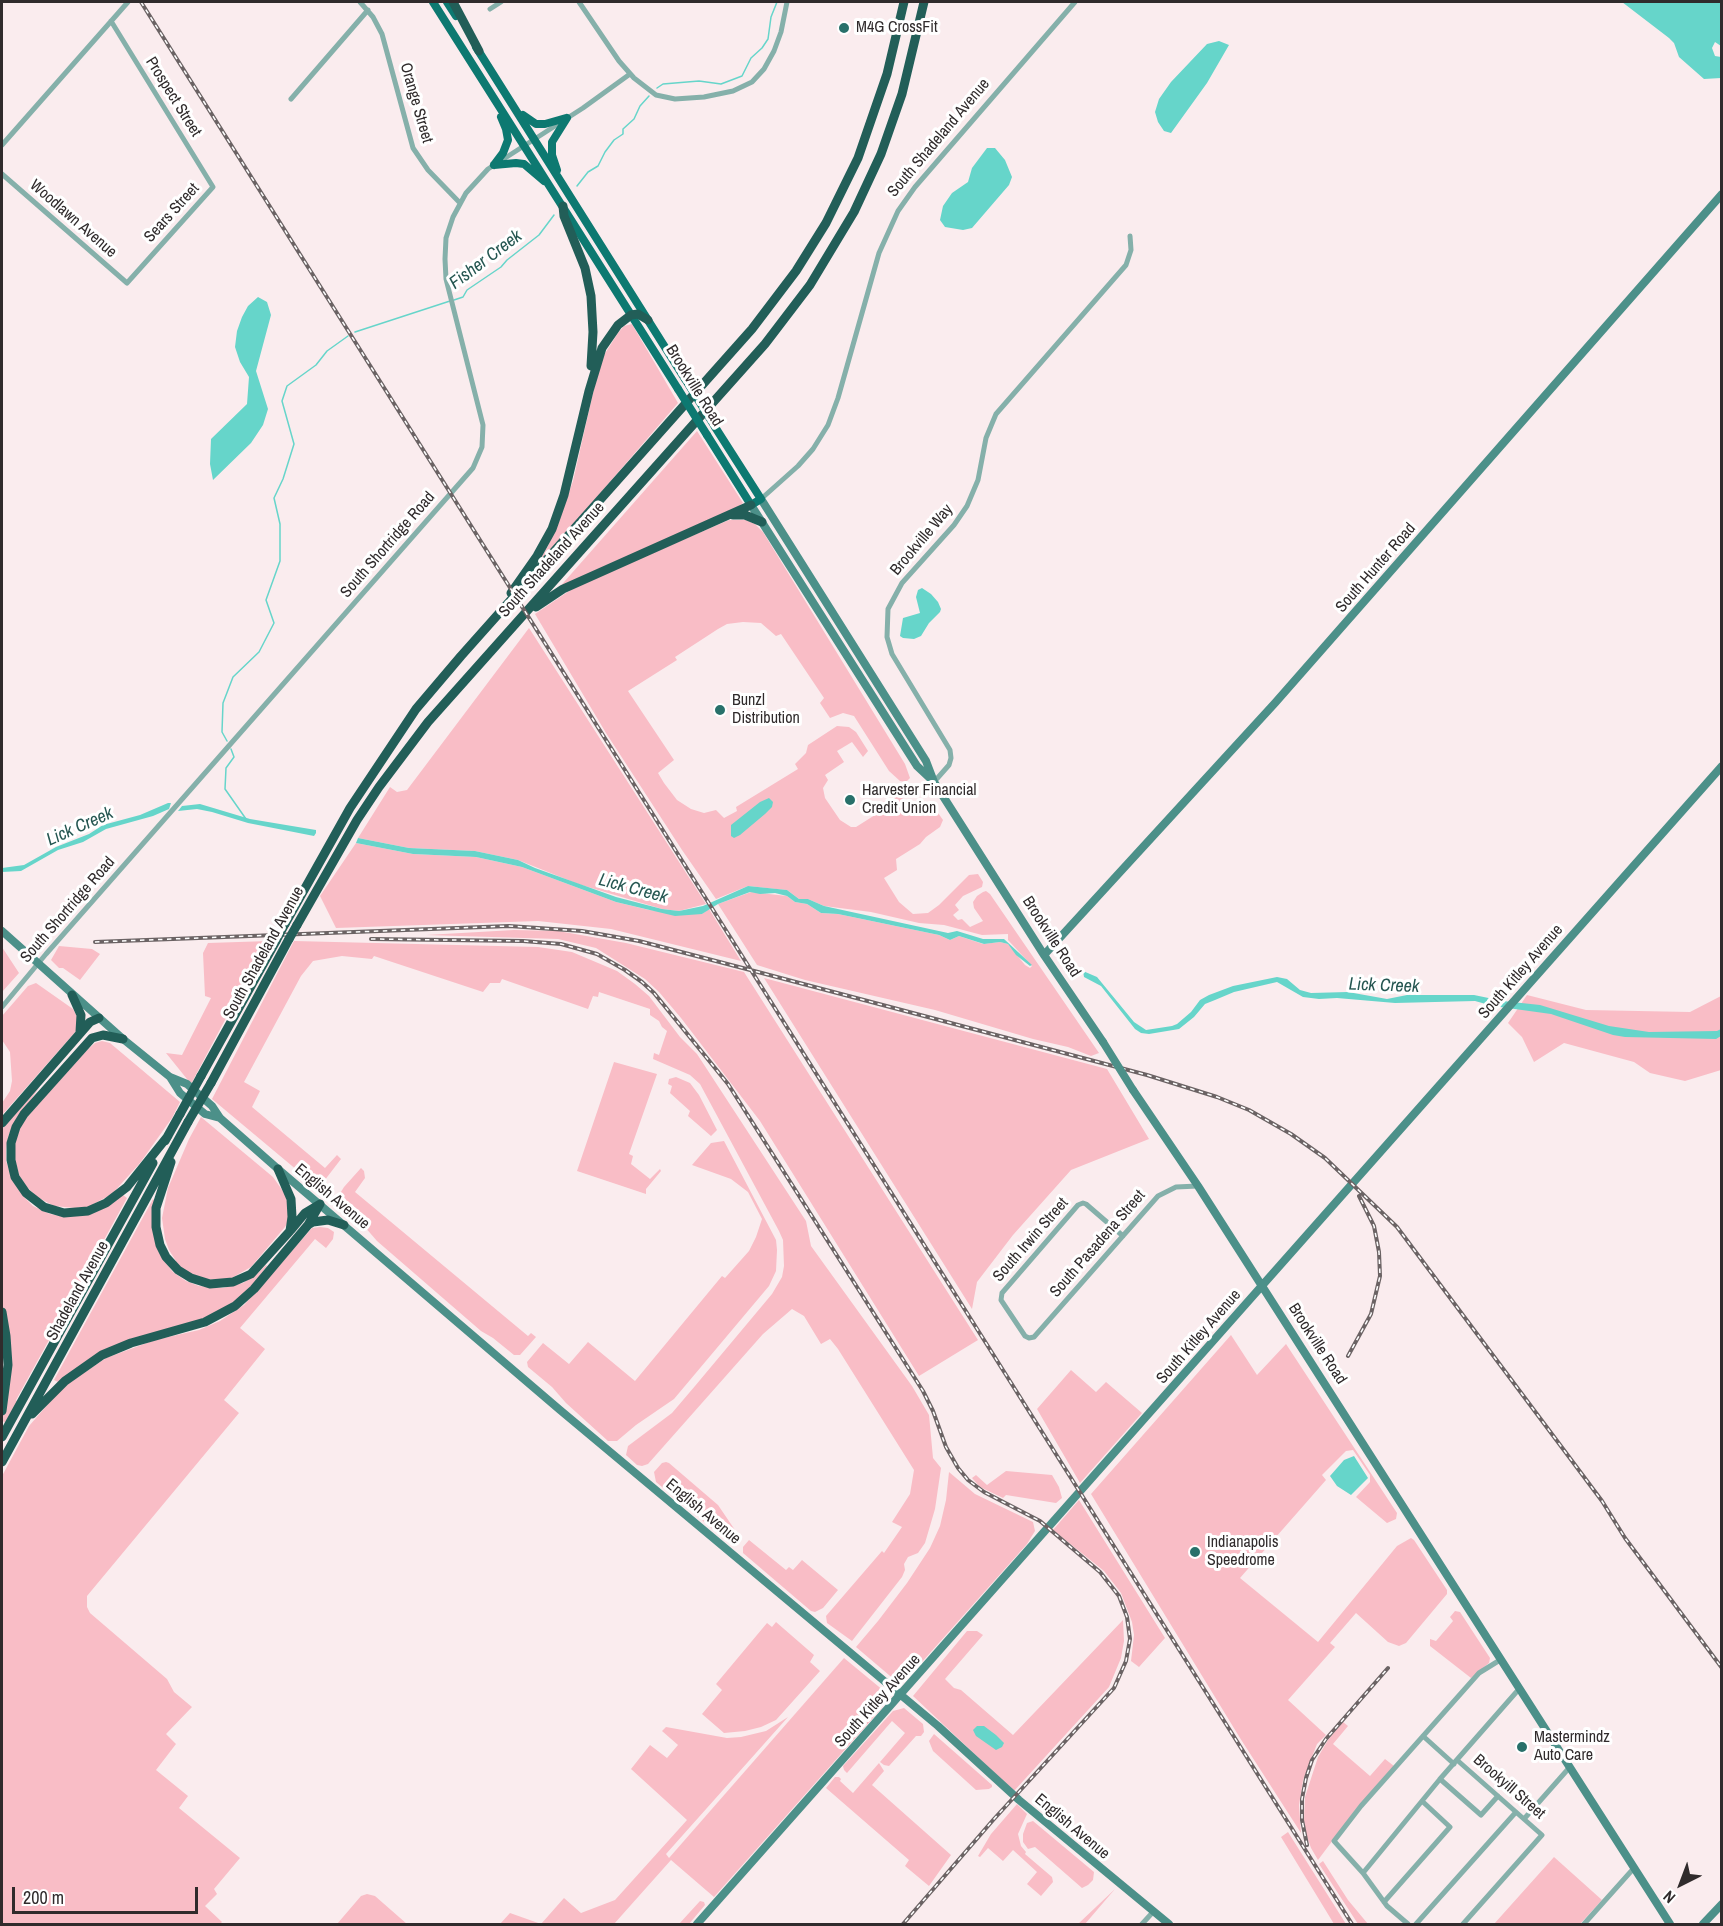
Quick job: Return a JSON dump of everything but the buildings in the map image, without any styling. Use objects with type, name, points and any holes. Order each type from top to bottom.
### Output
[{"type":"highway","points":[[453,2],[479,51]]},
{"type":"highway","name":"South Shadeland Avenue","points":[[168,1136],[342,820],[386,751],[426,697],[752,329],[796,271],[834,209],[862,148],[887,74],[904,2]]},
{"type":"highway","name":"South Shadeland Avenue","points":[[181,1134],[348,835],[379,787],[428,723],[765,344],[810,285],[854,212],[881,154],[902,94],[924,2]]},
{"type":"highway","points":[[563,206],[564,216],[585,268],[591,296],[593,332],[589,391]]},
{"type":"highway","points":[[485,629],[531,566],[552,529],[564,495],[596,361],[605,342],[618,325],[632,315],[638,314],[648,320]]},
{"type":"highway","points":[[503,637],[540,603],[563,589],[751,505]]},
{"type":"highway","points":[[728,516],[745,515],[762,522]]},
{"type":"highway","points":[[72,995],[82,1017],[78,1037]]},
{"type":"highway","points":[[2,1123],[90,1022],[99,1018]]},
{"type":"highway","points":[[99,1018],[87,1042],[16,1126],[12,1140],[11,1160],[15,1177],[23,1191],[33,1201],[52,1210],[72,1213],[93,1210],[110,1201],[133,1180],[168,1136]]},
{"type":"highway","points":[[87,1042],[101,1035],[123,1039]]},
{"type":"highway","points":[[181,1134],[160,1191],[156,1215],[160,1245],[166,1257],[178,1270],[191,1278],[210,1284],[233,1282],[244,1278],[258,1268],[305,1213],[320,1204]]},
{"type":"highway","name":"Shadeland Avenue","points":[[2,1462],[181,1134]]},
{"type":"highway","name":"Shadeland Avenue","points":[[2,1437],[168,1136]]},
{"type":"highway","points":[[278,1169],[291,1199],[290,1231]]},
{"type":"highway","points":[[23,1422],[64,1381],[102,1355],[131,1343],[205,1322],[230,1310],[254,1289],[308,1225],[320,1204]]},
{"type":"highway","points":[[308,1225],[328,1220],[344,1224]]},
{"type":"highway","points":[[2,1312],[8,1365],[2,1411]]},
{"type":"main road","name":"Brookville Road","points":[[433,2],[751,505]]},
{"type":"main road","name":"Brookville Road","points":[[447,2],[761,499]]},
{"type":"main road","points":[[494,97],[506,129],[507,140],[503,153],[494,165]]},
{"type":"main road","points":[[511,103],[526,118],[536,124],[567,118]]},
{"type":"main road","points":[[560,179],[552,155],[552,142],[567,118]]},
{"type":"main road","points":[[494,165],[524,164],[549,184]]},
{"type":"main road","points":[[751,505],[761,499]]},
{"type":"street","points":[[2,145],[128,2]]},
{"type":"street","name":"Orange Street","points":[[360,2],[368,10],[382,34],[413,148],[428,170],[460,203]]},
{"type":"street","points":[[490,9],[501,2]]},
{"type":"street","points":[[579,2],[630,74],[656,95],[673,99],[704,97],[733,91],[749,84],[758,75],[775,49],[787,2]]},
{"type":"street","name":"South Shadeland Avenue","points":[[761,499],[798,466],[813,449],[828,425],[840,392],[879,253],[898,211],[915,187],[1075,2]]},
{"type":"street","points":[[291,99],[368,10]]},
{"type":"street","name":"Prospect Street","points":[[111,21],[213,187]]},
{"type":"street","name":"South Shortridge Road","points":[[2,1007],[472,468],[482,447],[483,425],[448,290],[444,259],[453,217],[473,184],[494,165],[630,74]]},
{"type":"street","name":"Woodlawn Avenue","points":[[2,174],[127,283]]},
{"type":"street","name":"Sears Street","points":[[127,283],[213,187]]},
{"type":"street","name":"South Hunter Road","points":[[1044,955],[1282,694],[1722,194]]},
{"type":"street","name":"Brookville Way","points":[[934,782],[948,767],[951,760],[950,750],[892,654],[887,630],[888,609],[902,583],[954,525],[967,506],[978,480],[986,438],[996,414],[1126,265],[1131,250],[1130,236]]},
{"type":"street","name":"Brookville Road","points":[[761,499],[926,760],[934,782],[1044,955],[1198,1186],[1670,1924]]},
{"type":"street","name":"Brookville Road","points":[[751,505],[917,766],[934,782]]},
{"type":"street","name":"South Kitley Avenue","points":[[697,1924],[1722,766]]},
{"type":"street","name":"English Avenue","points":[[2,931],[72,995],[170,1077],[180,1093],[205,1114],[220,1118],[561,1410],[901,1695],[1019,1800],[1169,1924]]},
{"type":"street","name":"South Pasadena Street","points":[[1029,1338],[1034,1337],[1162,1193],[1176,1187],[1198,1186]]},
{"type":"street","name":"South Irwin Street","points":[[1029,1338],[1025,1336],[1002,1302],[1002,1293],[1078,1205],[1086,1204],[1123,1236]]},
{"type":"street","points":[[1408,1924],[1384,1902],[1363,1873],[1334,1841],[1361,1806],[1479,1673],[1500,1660]]},
{"type":"street","points":[[1363,1873],[1440,1779],[1519,1689]]},
{"type":"street","name":"Brookyill Street","points":[[1423,1736],[1498,1796],[1542,1835],[1463,1924]]},
{"type":"street","points":[[1524,1819],[1569,1768]]},
{"type":"street","points":[[1440,1779],[1481,1815],[1498,1796]]},
{"type":"street","points":[[1384,1902],[1450,1827],[1422,1801]]},
{"type":"street","points":[[1416,1924],[1516,1812]]},
{"type":"street","points":[[1584,1924],[1634,1868]]},
{"type":"street","points":[[1703,1924],[1722,1904]]},
{"type":"street","points":[[1142,1924],[1154,1912]]},
{"type":"shaded area","points":[[632,324],[678,403],[533,571],[548,546],[573,481],[598,371],[604,355],[624,326]]},
{"type":"shaded area","points":[[697,431],[743,503],[735,509],[557,590]]},
{"type":"shaded area","points":[[729,520],[746,520],[755,524],[763,532],[905,764],[910,778],[906,782],[900,781],[889,771],[854,716],[843,713],[830,718],[820,703],[824,698],[781,634],[776,636],[761,623],[743,622],[727,624],[718,629],[675,657],[677,660],[628,691],[674,760],[658,773],[664,783],[677,800],[691,809],[704,813],[716,810],[724,818],[737,811],[736,807],[798,769],[795,764],[806,753],[808,745],[837,726],[849,727],[856,732],[868,751],[863,757],[852,742],[837,751],[844,762],[825,775],[828,780],[823,788],[825,798],[840,820],[851,827],[856,827],[875,815],[883,802],[896,795],[909,802],[931,803],[943,820],[940,827],[920,844],[896,859],[897,870],[884,878],[899,902],[913,914],[928,913],[969,875],[978,874],[983,882],[982,887],[963,896],[955,905],[959,910],[953,915],[958,920],[962,919],[970,927],[983,921],[974,908],[973,902],[983,892],[990,894],[1099,1053],[1091,1056],[1068,1047],[935,1010],[805,980],[757,965],[718,904],[751,892],[787,896],[821,913],[838,914],[939,935],[950,940],[959,936],[983,944],[1000,942],[1008,944],[1025,965],[1030,968],[1032,966],[1008,940],[1008,934],[982,935],[944,925],[919,923],[871,912],[824,906],[808,899],[799,899],[787,890],[748,886],[716,899],[682,850],[606,733],[535,614],[578,585]]},
{"type":"shaded area","points":[[529,628],[706,904],[679,911],[662,909],[578,884],[518,860],[475,851],[409,848],[358,838],[390,787],[397,792],[407,790]]},
{"type":"shaded area","points":[[356,843],[413,854],[476,857],[522,867],[616,902],[649,910],[702,914],[709,909],[741,961],[611,929],[538,921],[336,928],[320,896]]},
{"type":"shaded area","points":[[514,930],[558,931],[626,943],[744,972],[978,1340],[919,1376],[760,1121],[681,1018],[645,979],[596,948],[558,939],[426,935]]},
{"type":"shaded area","points":[[269,941],[191,1084],[166,1053],[182,1055],[211,998],[205,996],[203,953],[208,943]]},
{"type":"shaded area","points":[[294,941],[538,947],[572,952],[617,971],[635,984],[649,996],[680,1037],[697,1054],[806,1221],[811,1246],[912,1386],[929,1415],[933,1458],[941,1468],[935,1509],[925,1543],[918,1553],[908,1557],[904,1564],[905,1570],[902,1577],[852,1641],[827,1623],[826,1616],[882,1551],[884,1553],[902,1527],[892,1522],[910,1494],[914,1470],[838,1349],[830,1339],[821,1344],[804,1316],[792,1309],[763,1334],[648,1464],[637,1465],[626,1455],[628,1446],[672,1413],[772,1294],[782,1277],[784,1266],[783,1240],[779,1231],[700,1084],[690,1075],[653,1059],[654,1053],[659,1055],[667,1031],[650,1015],[650,1009],[599,992],[598,997],[593,996],[588,1009],[502,979],[500,983],[490,983],[483,992],[374,956],[372,959],[342,956],[313,961],[301,976],[244,1082],[260,1091],[252,1107],[325,1168],[337,1155],[341,1159],[321,1185],[316,1186],[212,1099]]},
{"type":"shaded area","points":[[59,946],[92,949],[100,954],[80,980],[63,968],[59,968],[51,960]]},
{"type":"shaded area","points":[[2,947],[19,973],[2,992]]},
{"type":"shaded area","points":[[764,978],[1107,1069],[1149,1139],[1071,1170],[1013,1235],[977,1282],[972,1309]]},
{"type":"shaded area","points":[[36,983],[73,1009],[78,1018],[77,1030],[2,1115],[2,1103],[10,1091],[12,1081],[10,1052],[2,1040],[2,1016],[28,986]]},
{"type":"shaded area","points":[[1527,995],[1586,1010],[1690,1012],[1721,996],[1721,1070],[1685,1081],[1650,1073],[1634,1062],[1564,1043],[1534,1062],[1522,1037],[1508,1023]]},
{"type":"shaded area","points":[[102,1041],[110,1043],[180,1102],[172,1118],[140,1163],[112,1194],[88,1207],[54,1206],[37,1197],[19,1175],[14,1155],[16,1135],[24,1120],[86,1051],[95,1043]]},
{"type":"shaded area","points":[[614,1062],[657,1074],[629,1154],[633,1156],[631,1164],[650,1179],[660,1169],[661,1171],[646,1189],[646,1194],[577,1171]]},
{"type":"shaded area","points":[[676,1077],[690,1083],[699,1095],[717,1130],[711,1136],[688,1116],[690,1111],[670,1093],[672,1086],[668,1084],[669,1079]]},
{"type":"shaded area","points":[[40,1086],[9,1134],[6,1149],[6,1161],[13,1181],[23,1196],[33,1206],[50,1214],[65,1217],[94,1213],[123,1195],[127,1198],[5,1423],[2,1420],[6,1404],[8,1327],[2,1304],[2,1129]]},
{"type":"shaded area","points":[[201,1117],[273,1177],[285,1194],[288,1204],[288,1222],[285,1227],[251,1267],[230,1279],[209,1280],[191,1274],[175,1263],[165,1239],[162,1218],[168,1188]]},
{"type":"shaded area","points":[[724,1141],[776,1240],[776,1271],[769,1286],[674,1399],[617,1441],[608,1441],[528,1367],[527,1362],[543,1343],[569,1364],[588,1342],[635,1381],[722,1276],[725,1278],[749,1251],[756,1237],[762,1219],[748,1192],[731,1179],[692,1165],[711,1143]]},
{"type":"shaded area","points":[[361,1168],[365,1178],[355,1192],[528,1336],[531,1333],[536,1337],[520,1355],[514,1355],[481,1331],[340,1206],[337,1200],[339,1195]]},
{"type":"shaded area","points":[[153,1199],[163,1259],[173,1272],[186,1281],[199,1286],[223,1288],[243,1283],[267,1266],[247,1293],[215,1315],[123,1343],[58,1382],[54,1380]]},
{"type":"shaded area","points":[[320,1227],[334,1232],[333,1239],[326,1248],[315,1239],[240,1328],[265,1349],[224,1400],[239,1413],[87,1596],[87,1607],[90,1613],[167,1679],[174,1692],[192,1707],[166,1734],[176,1744],[156,1770],[188,1796],[179,1808],[240,1858],[214,1889],[217,1894],[205,1906],[222,1922],[220,1924],[2,1924],[2,1476],[29,1426],[63,1387],[106,1358],[155,1340],[199,1330],[220,1321],[244,1305],[312,1228]]},
{"type":"shaded area","name":"Indianapolis Speedrome","points":[[1231,1335],[1257,1375],[1286,1344],[1397,1513],[1396,1519],[1387,1523],[1356,1497],[1370,1482],[1370,1475],[1353,1450],[1346,1451],[1322,1475],[1326,1480],[1240,1578],[1318,1642],[1397,1546],[1411,1538],[1447,1590],[1447,1594],[1406,1643],[1399,1646],[1388,1642],[1356,1613],[1330,1643],[1335,1647],[1288,1700],[1326,1735],[1317,1744],[1303,1780],[1299,1805],[1301,1833],[1240,1738],[1091,1494]]},
{"type":"shaded area","points":[[1071,1370],[1096,1392],[1106,1382],[1142,1413],[1080,1483],[1037,1409]]},
{"type":"shaded area","points":[[666,1462],[718,1505],[735,1530],[737,1537],[734,1540],[727,1541],[656,1482],[654,1472]]},
{"type":"shaded area","points":[[1006,1471],[1052,1475],[1062,1498],[1056,1503],[1006,1495],[1003,1498],[980,1487],[972,1478],[976,1475],[987,1485]]},
{"type":"shaded area","points":[[949,1472],[975,1494],[1033,1522],[1035,1531],[1027,1544],[905,1681],[896,1681],[856,1647],[907,1583],[930,1548],[940,1526]]},
{"type":"shaded area","points":[[1079,1500],[1165,1638],[1139,1667],[1131,1661],[1134,1635],[1132,1622],[1121,1593],[1104,1571],[1053,1530]]},
{"type":"shaded area","points":[[749,1540],[786,1570],[789,1567],[793,1570],[802,1560],[838,1590],[823,1608],[815,1612],[811,1611],[743,1553],[743,1547]]},
{"type":"shaded area","points":[[1455,1611],[1460,1612],[1490,1658],[1489,1663],[1471,1678],[1430,1646],[1430,1639],[1436,1641],[1453,1621],[1450,1617]]},
{"type":"shaded area","points":[[1123,1620],[1124,1641],[1121,1658],[1109,1687],[1014,1791],[913,1696],[967,1631],[977,1631],[983,1635],[945,1679],[1013,1735]]},
{"type":"shaded area","points":[[776,1622],[814,1655],[810,1662],[820,1671],[776,1720],[745,1731],[724,1733],[702,1714],[722,1690],[716,1684],[767,1623],[772,1627]]},
{"type":"shaded area","points":[[844,1658],[884,1691],[886,1701],[881,1709],[714,1897],[671,1860],[614,1924],[541,1924],[564,1898],[581,1913],[615,1900],[687,1820],[631,1769],[650,1745],[667,1758],[678,1745],[662,1731],[666,1727],[727,1738],[741,1737],[766,1731],[788,1717],[666,1854],[669,1858]]},
{"type":"shaded area","points":[[904,1708],[923,1724],[924,1732],[921,1736],[916,1736],[889,1766],[884,1765],[880,1762],[905,1733],[892,1721],[847,1773],[843,1766],[893,1711]]},
{"type":"shaded area","points":[[1343,1722],[1348,1726],[1333,1744],[1370,1776],[1385,1759],[1394,1766],[1357,1808],[1318,1860],[1306,1834],[1305,1797],[1318,1757]]},
{"type":"shaded area","points":[[934,1734],[992,1787],[976,1790],[933,1751],[929,1741]]},
{"type":"shaded area","points":[[879,1763],[884,1771],[872,1785],[951,1855],[929,1886],[905,1866],[909,1860],[826,1788],[835,1777],[839,1777],[840,1781],[853,1793]]},
{"type":"shaded area","points":[[1017,1804],[1027,1814],[1018,1834],[1021,1846],[1025,1854],[1052,1877],[1053,1882],[1041,1896],[1027,1884],[1037,1872],[1013,1850],[1003,1861],[988,1848],[980,1857],[978,1856],[991,1834]]},
{"type":"shaded area","points":[[1033,1821],[1094,1872],[1093,1880],[1088,1885],[1082,1888],[1035,1847],[1028,1849],[1023,1842],[1023,1834],[1027,1823]]},
{"type":"shaded area","points":[[1288,1832],[1346,1924],[1334,1924],[1281,1837]]},
{"type":"shaded area","points":[[1554,1857],[1602,1900],[1580,1924],[1494,1924]]},
{"type":"shaded area","points":[[1323,1861],[1348,1900],[1368,1924],[1358,1924],[1319,1864]]},
{"type":"shaded area","points":[[1115,1889],[1085,1924],[1078,1924]]},
{"type":"shaded area","points":[[367,1894],[375,1896],[407,1924],[337,1924],[361,1896]]},
{"type":"shaded area","points":[[700,1901],[705,1905],[689,1924],[679,1924]]},
{"type":"shaded area","points":[[510,1913],[541,1924],[500,1924]]},
{"type":"water","points":[[1622,2],[1721,2],[1721,46],[1715,42],[1712,48],[1715,56],[1721,57],[1721,78],[1704,79],[1679,57],[1674,43],[1669,38]]},
{"type":"water","points":[[1219,41],[1229,45],[1207,83],[1171,133],[1164,131],[1155,112],[1159,99],[1171,82],[1207,44]]},
{"type":"water","points":[[987,148],[995,148],[1005,160],[1012,177],[1009,185],[972,228],[963,230],[945,227],[940,220],[943,206],[952,193],[968,182],[972,168]]},
{"type":"water","points":[[258,297],[267,302],[271,315],[256,371],[268,409],[263,425],[251,443],[213,480],[210,464],[211,439],[247,404],[249,377],[240,362],[235,347],[242,317],[248,306]]},
{"type":"water","points":[[922,588],[938,602],[940,612],[921,636],[914,639],[903,638],[900,636],[903,618],[920,613],[916,597],[918,590]]},
{"type":"water","points":[[769,798],[773,802],[772,807],[765,814],[740,835],[734,838],[731,836],[731,825],[760,802]]},
{"type":"water","name":"Lick Creek","points":[[171,803],[169,809],[153,816],[106,829],[83,842],[58,850],[21,871],[2,872],[2,868],[24,865],[103,825],[140,815]]},
{"type":"water","points":[[200,804],[250,819],[316,830],[316,833],[314,836],[248,823],[197,809],[178,811],[182,806]]},
{"type":"water","name":"Lick Creek","points":[[358,838],[409,848],[475,851],[518,860],[616,897],[662,909],[679,911],[703,906],[748,886],[787,890],[799,899],[808,899],[824,906],[948,933],[957,931],[983,939],[1004,939],[1032,965],[1030,966],[1016,955],[1008,944],[1000,942],[984,944],[959,936],[950,940],[939,935],[838,914],[821,913],[807,904],[795,902],[787,896],[775,893],[750,892],[718,904],[702,914],[675,916],[616,902],[522,867],[476,857],[413,854],[356,843]]},
{"type":"water","name":"Lick Creek","points":[[1083,971],[1097,977],[1134,1022],[1146,1030],[1177,1024],[1191,1012],[1200,1000],[1209,995],[1233,986],[1277,977],[1287,979],[1300,990],[1311,993],[1348,992],[1387,999],[1407,995],[1474,995],[1540,1005],[1609,1026],[1649,1032],[1717,1031],[1721,1029],[1721,1036],[1716,1039],[1625,1037],[1551,1014],[1493,1006],[1475,1001],[1395,1003],[1337,998],[1319,999],[1303,997],[1277,982],[1234,992],[1205,1004],[1179,1029],[1149,1034],[1135,1029],[1101,986],[1084,977]]},
{"type":"water","points":[[1354,1456],[1368,1478],[1351,1495],[1337,1486],[1330,1476],[1344,1460]]},
{"type":"water","points":[[977,1726],[984,1726],[996,1735],[1004,1743],[1002,1747],[996,1750],[976,1736],[973,1730]]},
{"type":"waterway","name":"Fisher Creek","points":[[657,88],[663,84],[699,81],[721,84],[742,76],[751,58],[768,39],[771,17],[777,2]]},
{"type":"waterway","name":"Fisher Creek","points":[[577,186],[588,172],[598,166],[605,152],[614,140],[623,134],[623,129],[634,119],[640,106],[649,96]]},
{"type":"waterway","name":"Fisher Creek","points":[[454,300],[463,297],[467,290],[501,267],[539,235],[554,215]]},
{"type":"waterway","name":"Fisher Creek","points":[[355,332],[450,301]]},
{"type":"waterway","name":"Fisher Creek","points":[[227,741],[222,732],[223,703],[233,677],[259,652],[274,623],[266,600],[280,561],[280,524],[274,498],[283,479],[294,444],[282,401],[287,386],[316,365],[327,351],[348,336]]},
{"type":"waterway","name":"Fisher Creek","points":[[231,749],[234,757],[226,768],[225,789],[246,819]]},
{"type":"railway","points":[[141,2],[1352,1924]]},
{"type":"railway","points":[[95,942],[509,926],[582,931],[639,941],[1147,1075],[1217,1097],[1249,1110],[1291,1134],[1325,1158],[1397,1227],[1602,1501],[1625,1538],[1722,1668]]},
{"type":"railway","points":[[371,939],[523,941],[561,944],[597,954],[642,982],[654,993],[728,1084],[923,1391],[946,1447],[958,1468],[968,1480],[984,1492],[1040,1521],[1100,1572],[1119,1596],[1127,1617],[1130,1639],[1126,1661],[1114,1688],[994,1819],[903,1924]]},
{"type":"railway","points":[[1348,1356],[1371,1314],[1380,1276],[1379,1252],[1374,1226],[1359,1196]]},
{"type":"railway","points":[[1307,1845],[1302,1820],[1302,1799],[1312,1760],[1326,1739],[1388,1668]]},
{"type":"place","name":"M4G CrossFit","points":[[844,28]]},
{"type":"place","name":"Bunzl Distribution","points":[[720,710]]},
{"type":"place","name":"Harvester Financial Credit Union","points":[[850,800]]},
{"type":"place","name":"Indianapolis Speedrome","points":[[1195,1552]]},
{"type":"place","name":"Mastermindz Auto Care","points":[[1522,1747]]}]
